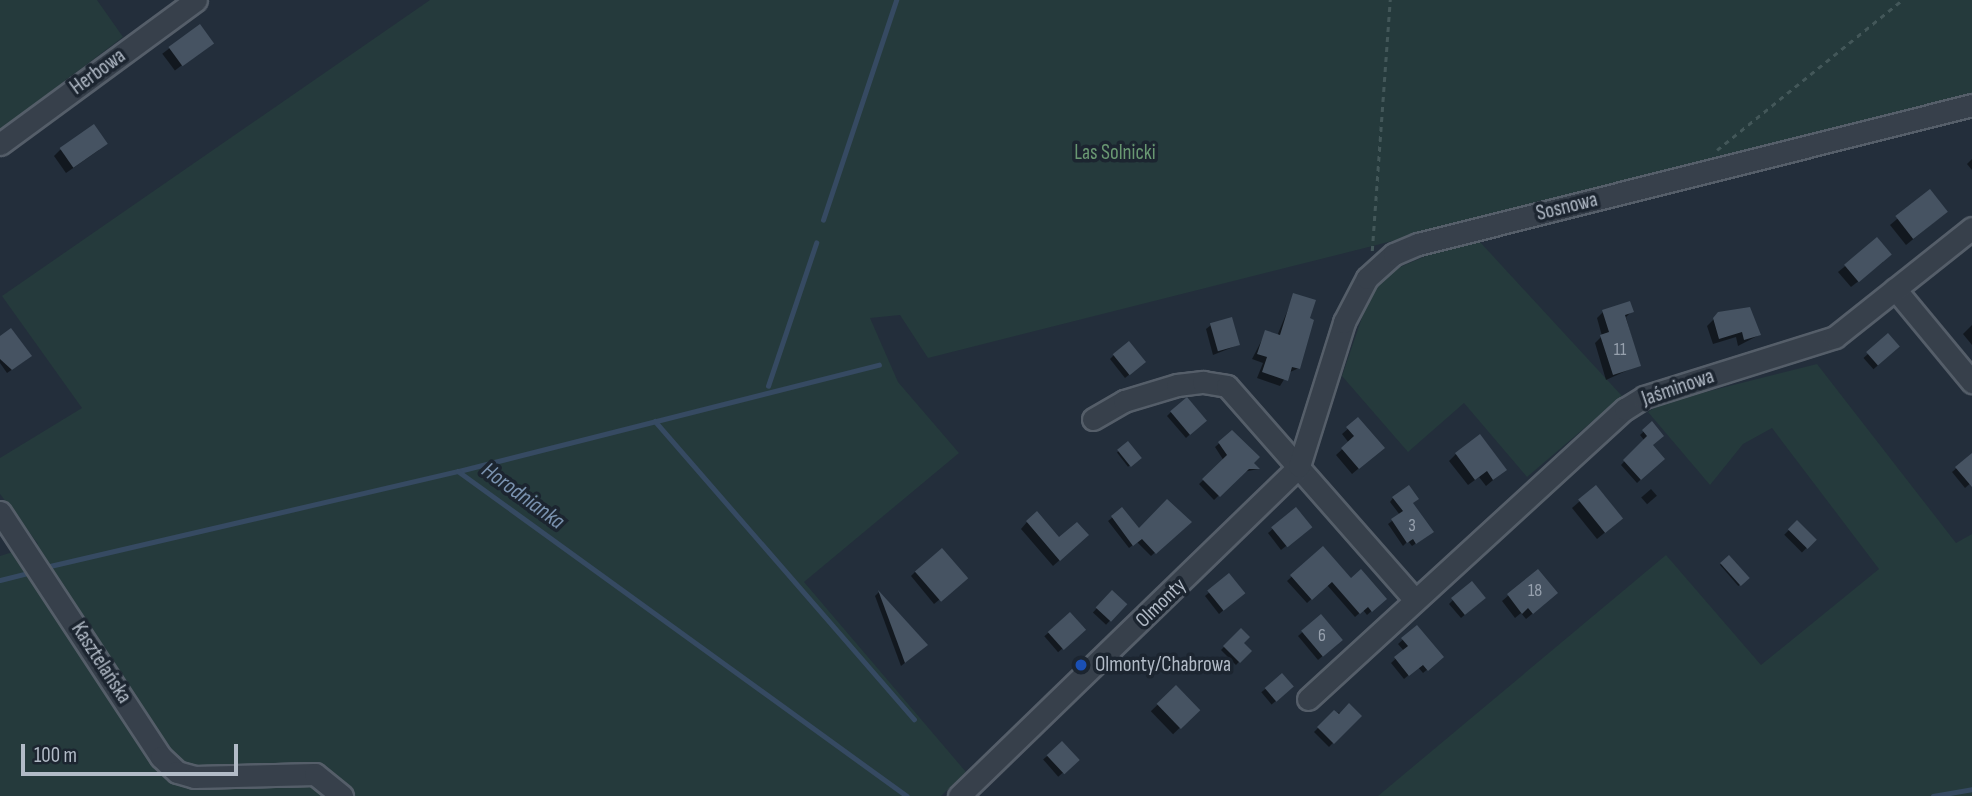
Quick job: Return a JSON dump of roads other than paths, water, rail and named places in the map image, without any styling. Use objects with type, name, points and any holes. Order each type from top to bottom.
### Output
[{"type":"street","name":"Herbowa","points":[[0,144],[196,0]]},
{"type":"street","name":"Sosnowa","points":[[1299,466],[1344,322],[1362,287],[1382,263],[1418,244],[1972,105]]},
{"type":"street","name":"Jaśminowa","points":[[1308,699],[1414,599],[1625,409],[1644,397],[1835,337],[1972,228]]},
{"type":"street","points":[[1895,289],[1972,382]]},
{"type":"street","points":[[1093,419],[1116,404],[1177,385],[1203,382],[1227,386],[1414,599]]},
{"type":"street","name":"Olmonty","points":[[959,796],[1299,466]]},
{"type":"street","name":"Kasztelańska","points":[[0,512],[161,757],[177,772],[194,777],[315,774],[342,796]]},
{"type":"waterway","points":[[823,220],[896,0]]},
{"type":"waterway","points":[[768,386],[816,243]]},
{"type":"waterway","points":[[459,471],[879,365]]},
{"type":"waterway","points":[[655,421],[914,719]]},
{"type":"waterway","name":"Horodnianka","points":[[50,566],[458,471],[907,796]]},
{"type":"waterway","name":"Horodnianka","points":[[0,580],[28,573]]},
{"type":"waterway","name":"Horodnianka","points":[[1933,796],[1972,789]]},
{"type":"place","name":"Olmonty/Chabrowa","points":[[1081,665]]},
{"type":"park label","name":"Las Solnicki","points":[[1115,153]]}]
